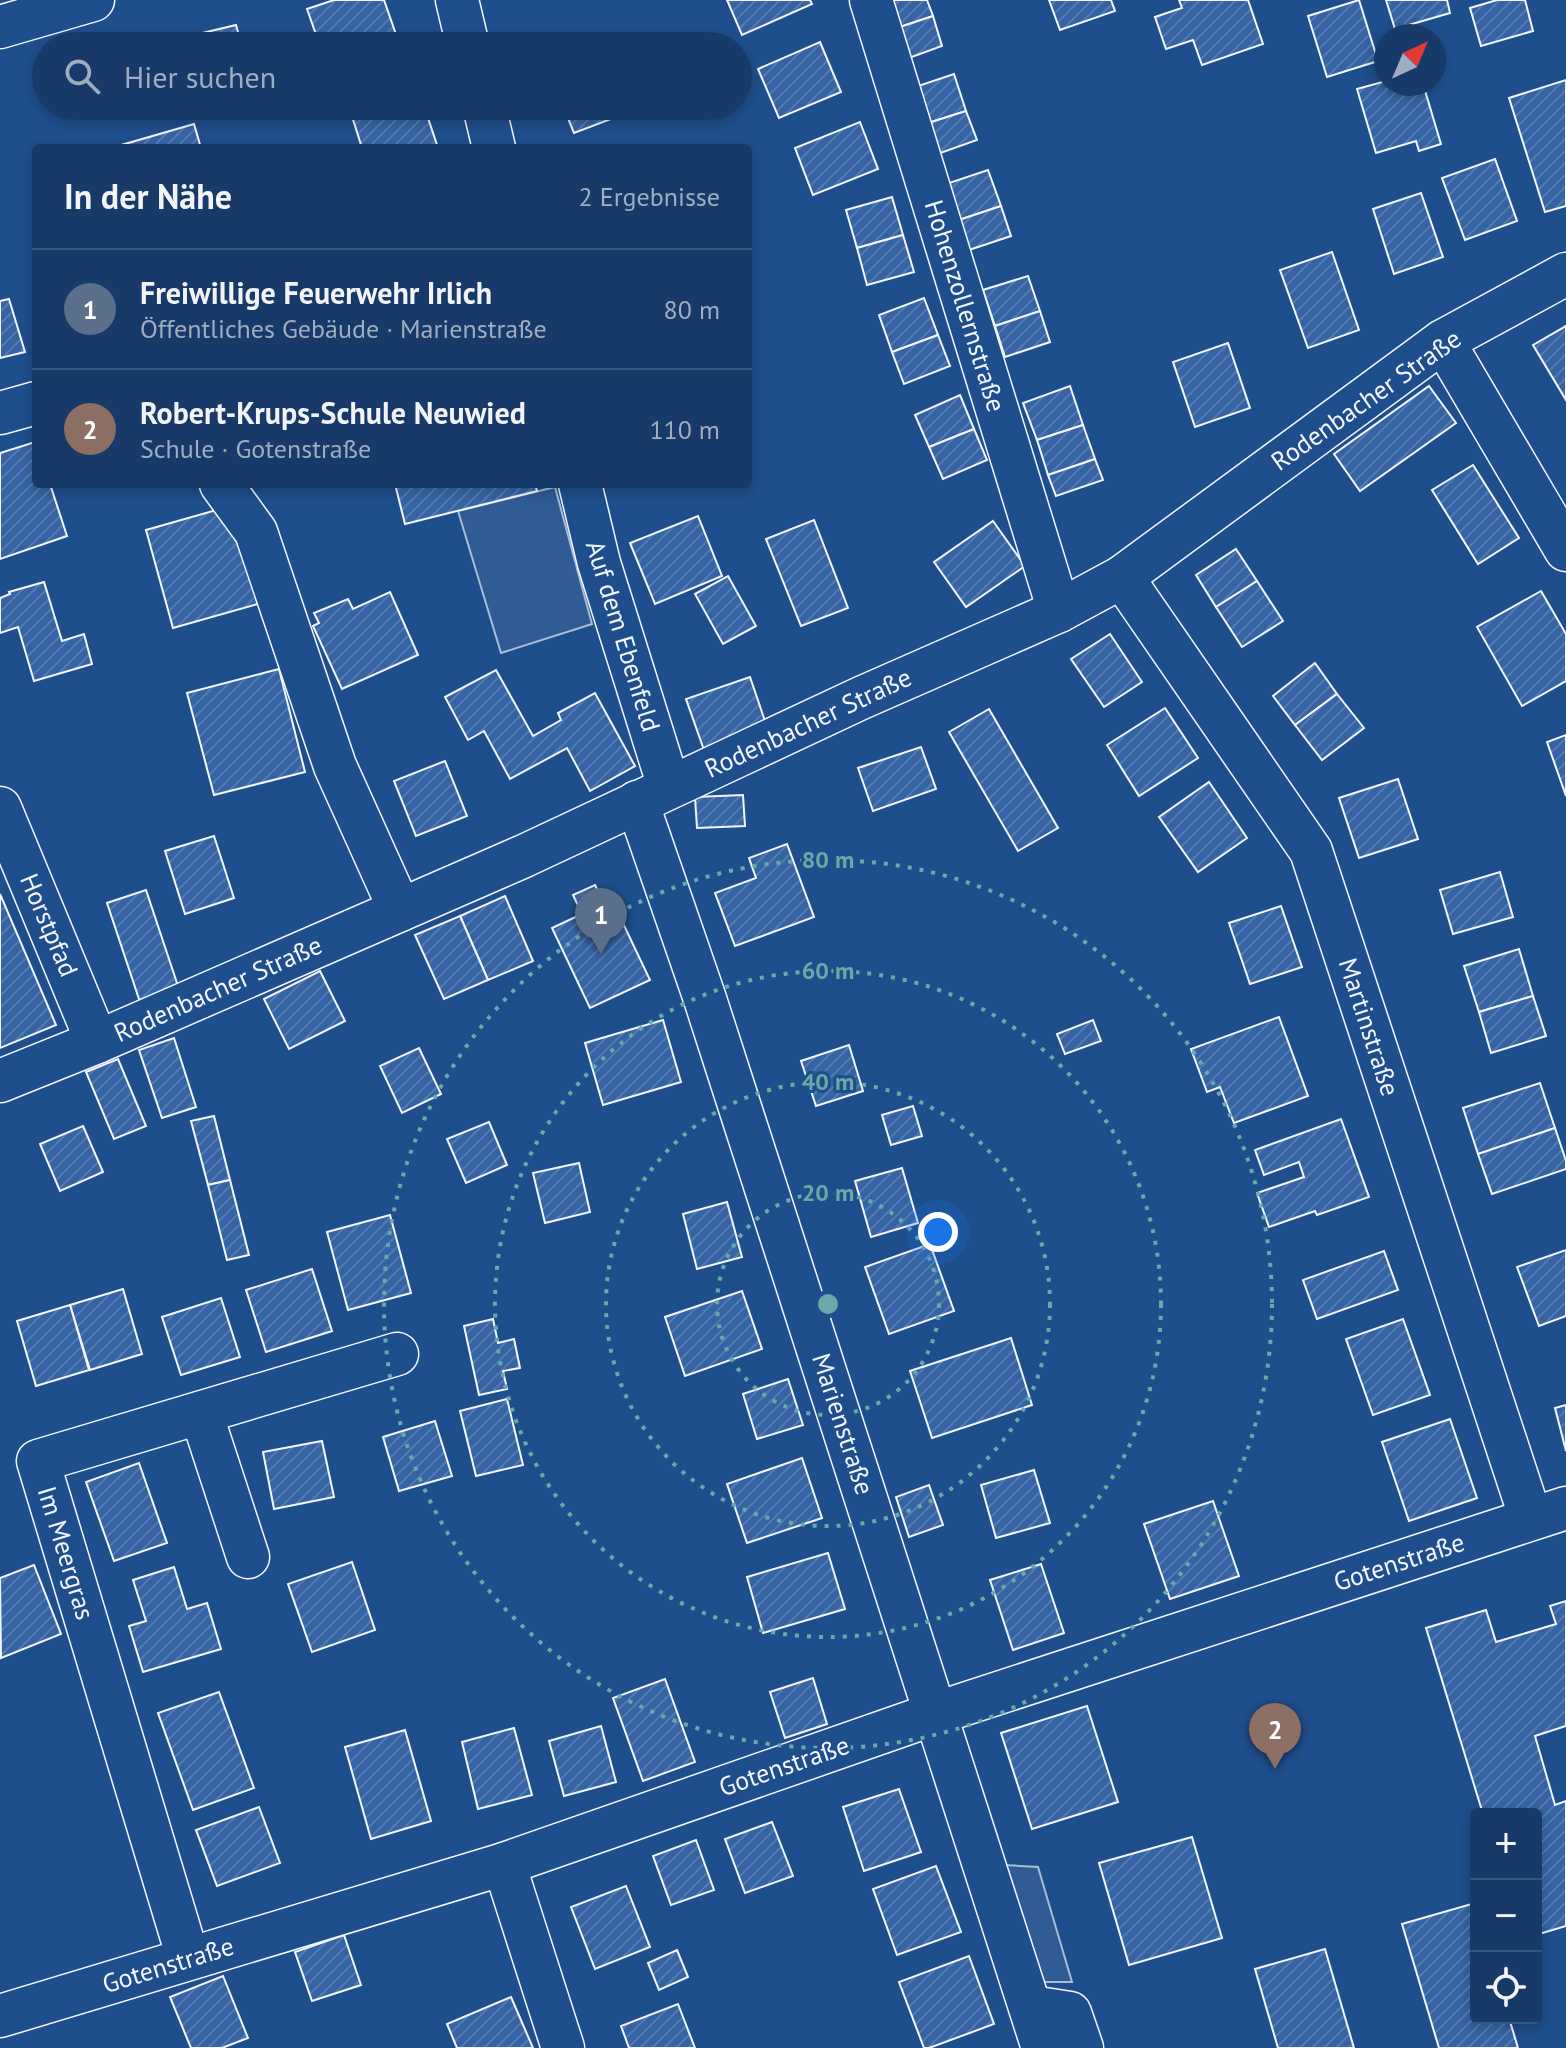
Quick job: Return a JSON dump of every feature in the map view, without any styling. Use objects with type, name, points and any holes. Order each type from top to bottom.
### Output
[{"type":"street","points":[[0,27],[93,0]]},
{"type":"street","points":[[457,0],[465,32]]},
{"type":"street","name":"Hohenzollernstraße","points":[[871,0],[1059,611]]},
{"type":"street","points":[[487,120],[493,144]]},
{"type":"street","name":"Rodenbacher Straße","points":[[0,1081],[97,1042],[524,856],[861,698],[1059,611],[1122,577],[1443,341],[1566,274]]},
{"type":"street","points":[[1443,341],[1566,550]]},
{"type":"street","points":[[0,413],[32,404]]},
{"type":"street","points":[[224,488],[256,532],[335,766],[400,910]]},
{"type":"street","name":"Auf dem Ebenfeld","points":[[581,488],[653,795]]},
{"type":"street","name":"Martinstraße","points":[[1122,577],[1311,851],[1549,1514]]},
{"type":"street","name":"Marienstraße","points":[[653,795],[705,999],[1043,2048]]},
{"type":"street","name":"Horstpfad","points":[[0,808],[97,1042]]},
{"type":"street","name":"Im Meergras","points":[[188,1958],[38,1461],[397,1354]]},
{"type":"street","points":[[201,1413],[248,1557]]},
{"type":"street","name":"Gotenstraße","points":[[0,2016],[504,1864],[937,1713],[1549,1514]]},
{"type":"street","points":[[504,1864],[563,2048]]},
{"type":"street","points":[[1031,2007],[1070,2013],[1082,2048]]},
{"type":"shaded area","points":[[555,488],[592,624],[501,653],[458,511]]},
{"type":"shaded area","points":[[1004,1865],[1038,1867],[1072,1982],[1040,1982]]},
{"type":"building","points":[[334,0],[384,0],[395,32],[315,32],[307,9]]},
{"type":"building","points":[[727,0],[810,0],[812,4],[749,32],[741,32]]},
{"type":"building","points":[[877,0],[927,0],[933,16],[888,31]]},
{"type":"building","points":[[1049,0],[1111,0],[1115,11],[1060,30]]},
{"type":"building","points":[[1179,0],[1248,0],[1263,44],[1202,65],[1193,40],[1166,49],[1155,17],[1182,8]]},
{"type":"building","points":[[1359,0],[1374,48],[1374,62],[1327,77],[1308,16]]},
{"type":"building","points":[[1386,0],[1447,0],[1450,13],[1412,24],[1393,24]]},
{"type":"building","points":[[1497,0],[1525,0],[1533,31],[1481,46],[1470,8]]},
{"type":"building","points":[[933,16],[942,46],[898,62],[888,31]]},
{"type":"building","points":[[236,25],[238,32],[207,32]]},
{"type":"building","points":[[820,42],[841,92],[779,118],[758,69]]},
{"type":"building","points":[[954,74],[966,111],[922,125],[909,89]]},
{"type":"building","points":[[1566,80],[1566,206],[1545,212],[1509,98]]},
{"type":"building","points":[[1374,84],[1374,96],[1427,96],[1441,144],[1419,151],[1416,141],[1376,153],[1357,89]]},
{"type":"building","points":[[966,111],[977,140],[932,156],[922,125]]},
{"type":"building","points":[[353,120],[429,120],[437,144],[361,144]]},
{"type":"building","points":[[569,120],[608,120],[574,133]]},
{"type":"building","points":[[860,122],[878,169],[813,195],[795,148]]},
{"type":"building","points":[[194,124],[200,144],[125,144]]},
{"type":"building","points":[[1495,159],[1517,221],[1465,240],[1442,178]]},
{"type":"building","points":[[988,170],[1001,206],[956,221],[943,185]]},
{"type":"building","points":[[1421,193],[1443,257],[1394,274],[1373,209]]},
{"type":"building","points":[[892,197],[903,235],[857,248],[846,210]]},
{"type":"building","points":[[1001,206],[1011,236],[966,251],[956,221]]},
{"type":"building","points":[[903,235],[914,272],[867,285],[857,248]]},
{"type":"building","points":[[1332,252],[1359,330],[1308,348],[1280,270]]},
{"type":"building","points":[[1028,276],[1040,311],[995,326],[983,290]]},
{"type":"building","points":[[924,298],[938,335],[892,352],[879,315]]},
{"type":"building","points":[[9,299],[25,352],[0,358],[0,301]]},
{"type":"building","points":[[1040,311],[1050,342],[1005,357],[995,326]]},
{"type":"building","points":[[1566,326],[1566,400],[1533,345]]},
{"type":"building","points":[[938,335],[950,366],[904,384],[892,352]]},
{"type":"building","points":[[1228,343],[1250,408],[1195,427],[1173,362]]},
{"type":"building","points":[[1070,386],[1083,425],[1037,440],[1023,403]]},
{"type":"building","points":[[1429,386],[1456,423],[1360,491],[1334,454]]},
{"type":"building","points":[[960,395],[974,429],[929,447],[915,415]]},
{"type":"building","points":[[1083,425],[1095,459],[1048,475],[1037,440]]},
{"type":"building","points":[[974,429],[987,460],[943,479],[929,447]]},
{"type":"building","points":[[32,443],[32,488],[51,488],[67,536],[0,559],[0,453]]},
{"type":"building","points":[[1095,459],[1103,480],[1056,496],[1048,475]]},
{"type":"building","points":[[1473,465],[1519,538],[1478,564],[1432,490]]},
{"type":"building","points":[[396,488],[536,488],[537,491],[405,524]]},
{"type":"building","points":[[234,505],[261,603],[173,628],[146,530]]},
{"type":"building","points":[[698,516],[722,576],[655,604],[630,543]]},
{"type":"building","points":[[814,520],[848,608],[801,626],[766,539]]},
{"type":"building","points":[[993,521],[1025,566],[966,607],[934,562]]},
{"type":"building","points":[[1236,549],[1257,581],[1216,607],[1196,575]]},
{"type":"building","points":[[728,576],[756,626],[723,644],[695,594]]},
{"type":"building","points":[[1257,581],[1283,621],[1242,647],[1216,607]]},
{"type":"building","points":[[44,582],[62,641],[84,634],[92,664],[34,681],[18,627],[0,633],[0,598],[9,592]]},
{"type":"building","points":[[1541,591],[1566,634],[1566,681],[1522,706],[1477,627]]},
{"type":"building","points":[[390,592],[418,655],[342,689],[313,626],[319,623],[314,613],[348,599],[353,609]]},
{"type":"building","points":[[1110,634],[1142,682],[1104,707],[1071,659]]},
{"type":"building","points":[[1315,663],[1337,694],[1295,725],[1273,696]]},
{"type":"building","points":[[279,669],[305,772],[214,795],[187,693]]},
{"type":"building","points":[[496,670],[533,736],[561,720],[558,713],[595,693],[635,766],[590,791],[567,748],[510,779],[484,731],[468,740],[445,697]]},
{"type":"building","points":[[750,677],[767,727],[704,750],[686,699]]},
{"type":"building","points":[[1337,694],[1364,728],[1322,760],[1295,725]]},
{"type":"building","points":[[1165,708],[1198,758],[1139,796],[1107,745]]},
{"type":"building","points":[[989,709],[1058,828],[1018,851],[949,732]]},
{"type":"building","points":[[1566,735],[1566,796],[1547,742]]},
{"type":"building","points":[[921,747],[936,789],[873,811],[858,768]]},
{"type":"building","points":[[445,761],[467,816],[416,836],[394,781]]},
{"type":"building","points":[[1398,779],[1418,839],[1359,858],[1339,798]]},
{"type":"building","points":[[1209,782],[1247,838],[1198,872],[1159,817]]},
{"type":"building","points":[[743,795],[745,826],[697,828],[695,797]]},
{"type":"building","points":[[214,836],[234,898],[185,914],[165,851]]},
{"type":"building","points":[[787,844],[814,917],[735,946],[715,893],[756,878],[749,858]]},
{"type":"building","points":[[1500,872],[1513,917],[1453,934],[1440,890]]},
{"type":"building","points":[[595,885],[604,904],[612,900],[650,980],[590,1008],[552,928],[582,914],[573,895]]},
{"type":"building","points":[[146,890],[181,995],[142,1008],[107,903]]},
{"type":"building","points":[[0,894],[56,1025],[0,1048]]},
{"type":"building","points":[[505,896],[533,961],[488,980],[460,916]]},
{"type":"building","points":[[1281,906],[1302,967],[1250,984],[1229,923]]},
{"type":"building","points":[[460,916],[488,980],[444,999],[415,935]]},
{"type":"building","points":[[1519,949],[1533,996],[1479,1012],[1464,966]]},
{"type":"building","points":[[320,971],[345,1021],[289,1049],[264,999]]},
{"type":"building","points":[[1533,996],[1546,1036],[1491,1053],[1479,1012]]},
{"type":"building","points":[[1279,1017],[1308,1096],[1234,1123],[1220,1087],[1207,1092],[1191,1049]]},
{"type":"building","points":[[663,1020],[681,1082],[603,1105],[585,1043]]},
{"type":"building","points":[[1093,1020],[1101,1041],[1065,1054],[1057,1034]]},
{"type":"building","points":[[174,1038],[196,1107],[162,1118],[139,1050]]},
{"type":"building","points":[[849,1045],[863,1091],[816,1106],[801,1061]]},
{"type":"building","points":[[419,1048],[441,1094],[402,1113],[380,1066]]},
{"type":"building","points":[[118,1059],[146,1126],[114,1139],[86,1072]]},
{"type":"building","points":[[1540,1083],[1555,1128],[1478,1154],[1463,1108]]},
{"type":"building","points":[[913,1106],[922,1136],[891,1145],[882,1115]]},
{"type":"building","points":[[214,1116],[230,1180],[208,1185],[191,1121]]},
{"type":"building","points":[[1341,1119],[1369,1197],[1269,1227],[1257,1193],[1304,1177],[1299,1162],[1264,1175],[1255,1150]]},
{"type":"building","points":[[489,1122],[507,1165],[466,1183],[447,1139]]},
{"type":"building","points":[[83,1126],[103,1172],[60,1191],[40,1144]]},
{"type":"building","points":[[1555,1128],[1566,1169],[1492,1194],[1478,1154]]},
{"type":"building","points":[[579,1163],[590,1212],[545,1223],[533,1173]]},
{"type":"building","points":[[902,1168],[918,1223],[871,1237],[855,1181]]},
{"type":"building","points":[[230,1180],[249,1255],[227,1260],[208,1185]]},
{"type":"building","points":[[727,1202],[742,1257],[697,1269],[683,1214]]},
{"type":"building","points":[[390,1215],[411,1293],[348,1310],[327,1232]]},
{"type":"building","points":[[930,1244],[954,1311],[889,1334],[865,1267]]},
{"type":"building","points":[[1566,1250],[1566,1316],[1539,1326],[1517,1267]]},
{"type":"building","points":[[1384,1251],[1398,1290],[1317,1319],[1303,1280]]},
{"type":"building","points":[[312,1269],[332,1331],[266,1352],[246,1290]]},
{"type":"building","points":[[123,1289],[142,1354],[90,1370],[70,1305]]},
{"type":"building","points":[[742,1291],[762,1349],[685,1376],[665,1317]]},
{"type":"building","points":[[221,1298],[240,1357],[181,1375],[162,1317]]},
{"type":"building","points":[[70,1305],[89,1370],[36,1386],[17,1321]]},
{"type":"building","points":[[493,1319],[498,1343],[514,1339],[520,1368],[503,1371],[507,1389],[479,1395],[464,1326]]},
{"type":"building","points":[[1403,1319],[1430,1395],[1373,1415],[1346,1339]]},
{"type":"building","points":[[1011,1338],[1032,1405],[932,1438],[910,1371]]},
{"type":"building","points":[[788,1379],[803,1425],[757,1439],[743,1394]]},
{"type":"building","points":[[507,1399],[523,1465],[476,1476],[460,1411]]},
{"type":"building","points":[[1566,1405],[1566,1451],[1555,1408]]},
{"type":"building","points":[[1450,1419],[1477,1498],[1409,1521],[1382,1442]]},
{"type":"building","points":[[435,1421],[452,1476],[399,1491],[383,1437]]},
{"type":"building","points":[[322,1441],[334,1497],[274,1509],[263,1452]]},
{"type":"building","points":[[802,1458],[822,1518],[747,1543],[727,1484]]},
{"type":"building","points":[[139,1463],[167,1543],[114,1561],[86,1482]]},
{"type":"building","points":[[1034,1470],[1050,1523],[996,1538],[981,1485]]},
{"type":"building","points":[[929,1485],[943,1525],[909,1537],[896,1497]]},
{"type":"building","points":[[1213,1501],[1239,1576],[1170,1599],[1144,1524]]},
{"type":"building","points":[[828,1553],[845,1609],[763,1633],[747,1577]]},
{"type":"building","points":[[352,1562],[375,1630],[312,1652],[288,1584]]},
{"type":"building","points":[[1041,1564],[1064,1633],[1013,1650],[990,1580]]},
{"type":"building","points":[[34,1565],[61,1634],[1,1658],[0,1578]]},
{"type":"building","points":[[174,1567],[187,1609],[207,1603],[221,1649],[143,1672],[129,1626],[146,1621],[133,1580]]},
{"type":"building","points":[[1566,1601],[1566,1726],[1535,1736],[1555,1805],[1566,1801],[1566,1926],[1542,1933],[1542,1808],[1481,1808],[1426,1628],[1486,1610],[1496,1642],[1556,1624],[1550,1606]]},
{"type":"building","points":[[813,1678],[827,1724],[785,1738],[770,1692]]},
{"type":"building","points":[[665,1679],[695,1762],[643,1781],[613,1698]]},
{"type":"building","points":[[219,1692],[254,1788],[193,1810],[158,1713]]},
{"type":"building","points":[[1087,1706],[1118,1802],[1032,1829],[1001,1733]]},
{"type":"building","points":[[601,1726],[616,1782],[564,1796],[549,1741]]},
{"type":"building","points":[[514,1728],[532,1795],[478,1809],[462,1742]]},
{"type":"building","points":[[405,1730],[431,1821],[371,1839],[345,1747]]},
{"type":"building","points":[[899,1789],[921,1852],[864,1871],[843,1807]]},
{"type":"building","points":[[259,1807],[280,1863],[217,1886],[196,1830]]},
{"type":"building","points":[[772,1822],[793,1876],[745,1893],[725,1839]]},
{"type":"building","points":[[1192,1837],[1222,1938],[1129,1965],[1099,1863]]},
{"type":"building","points":[[696,1840],[714,1890],[671,1905],[653,1856]]},
{"type":"building","points":[[936,1866],[961,1932],[897,1955],[873,1889]]},
{"type":"building","points":[[626,1886],[650,1947],[595,1969],[571,1907]]},
{"type":"building","points":[[1470,1904],[1470,2024],[1511,2024],[1518,2048],[1439,2048],[1402,1924]]},
{"type":"building","points":[[344,1935],[361,1985],[312,2001],[295,1952]]},
{"type":"building","points":[[1325,1949],[1354,2048],[1278,2048],[1255,1969]]},
{"type":"building","points":[[677,1950],[688,1977],[659,1990],[648,1963]]},
{"type":"building","points":[[969,1956],[994,2024],[924,2048],[899,1982]]},
{"type":"building","points":[[223,1976],[248,2038],[222,2048],[191,2048],[170,1997]]},
{"type":"building","points":[[511,1997],[533,2048],[457,2048],[447,2024]]},
{"type":"building","points":[[678,2004],[695,2048],[629,2048],[621,2026]]},
{"type":"place","name":"Freiwillige Feuerwehr Irlich","points":[[601,954]]},
{"type":"place","name":"Robert-Krups-Schule Neuwied","points":[[1275,1769]]}]
